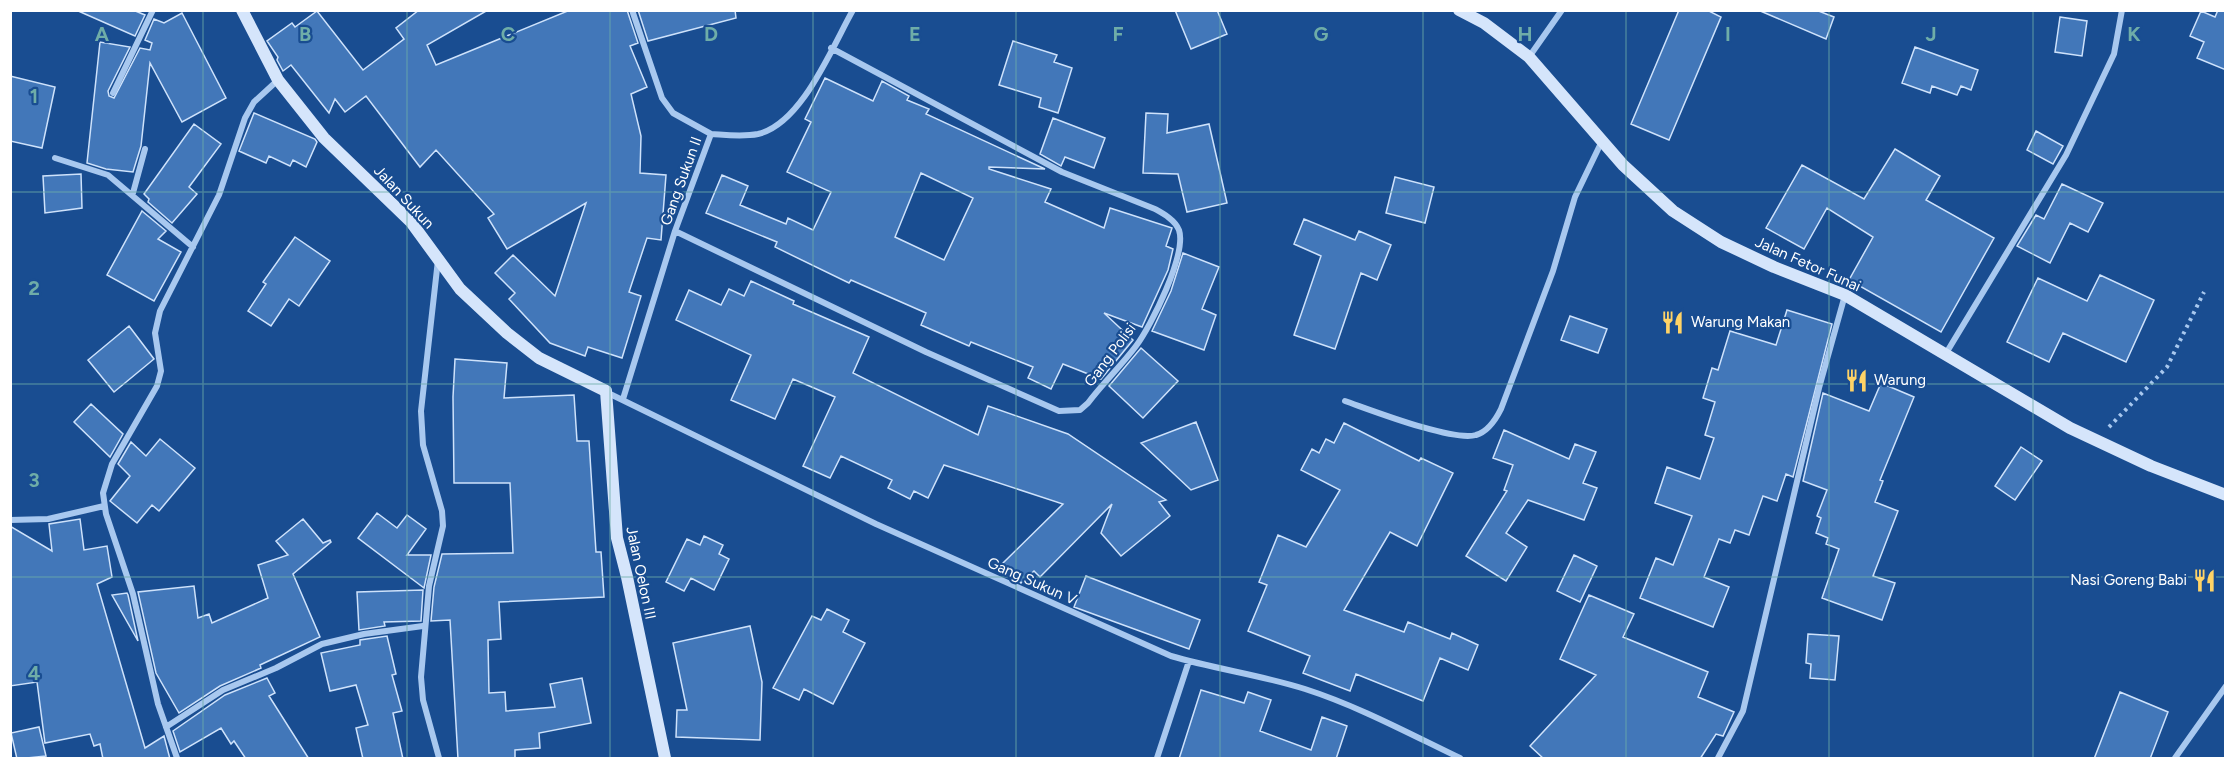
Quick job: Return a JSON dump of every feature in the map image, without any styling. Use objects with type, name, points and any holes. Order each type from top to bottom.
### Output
[{"type":"street","points":[[113,93],[153,10]]},
{"type":"street","name":"Jalan Sukun","points":[[242,10],[278,80],[324,138],[411,222],[460,289],[507,333],[540,358],[606,391]]},
{"type":"street","points":[[632,10],[662,98],[673,113],[711,134]]},
{"type":"street","name":"Gang Sukun II","points":[[623,399],[675,231],[711,134],[748,135],[774,128],[788,117],[806,95],[853,10]]},
{"type":"street","name":"Jalan Fetor Funai","points":[[1459,10],[1484,23],[1529,57],[1623,165],[1674,211],[1721,242],[1774,267],[1845,295],[1945,355],[2096,440],[2151,466],[2226,495]]},
{"type":"street","points":[[1529,57],[1562,10]]},
{"type":"street","points":[[1945,355],[2066,155],[2114,54],[2122,10]]},
{"type":"street","name":"Gang Polisi","points":[[675,231],[926,352],[1059,411],[1080,411],[1089,403],[1137,345],[1152,317],[1178,254],[1181,240],[1178,228],[1168,217],[1155,209],[1062,172],[831,48]]},
{"type":"street","points":[[177,759],[158,704],[133,594],[104,506],[103,493],[112,464],[157,386],[161,371],[155,333],[157,320],[219,195],[245,118],[254,102],[278,80]]},
{"type":"street","points":[[1345,401],[1454,436],[1476,435],[1489,427],[1501,409],[1552,272],[1575,197],[1602,141]]},
{"type":"street","points":[[133,193],[145,149]]},
{"type":"street","points":[[55,158],[108,175],[133,193],[193,247]]},
{"type":"street","points":[[438,259],[421,411],[423,445],[442,511],[443,526],[429,586],[423,626],[421,677],[423,700],[439,759]]},
{"type":"street","points":[[1719,759],[1743,711],[1819,388],[1845,295]]},
{"type":"street","name":"Gang Sukun V","points":[[606,391],[886,529],[1112,631],[1189,662],[1271,679],[1308,690],[1394,726],[1460,759]]},
{"type":"street","name":"Jalan Oelon III","points":[[606,391],[617,538],[665,759]]},
{"type":"street","points":[[10,520],[48,519],[104,506]]},
{"type":"street","points":[[166,727],[223,690],[276,668],[322,644],[364,634],[423,626]]},
{"type":"street","points":[[1157,759],[1189,662]]},
{"type":"street","points":[[2175,759],[2226,686]]},
{"type":"path","points":[[2096,440],[2167,367],[2204,292]]},
{"type":"building","points":[[76,10],[133,10],[145,15],[135,36]]},
{"type":"building","points":[[419,10],[488,10],[427,45],[436,65],[570,10],[627,10],[638,43],[630,46],[647,87],[631,94],[641,136],[640,173],[666,175],[661,240],[647,238],[629,292],[641,296],[622,358],[588,347],[585,356],[550,343],[509,299],[515,293],[495,273],[513,255],[555,296],[586,203],[507,249],[488,218],[494,214],[436,150],[420,167],[366,96],[345,112],[335,99],[329,113],[291,65],[283,71],[277,60],[278,57],[267,41],[292,23],[295,27],[317,11],[363,70],[404,39],[396,28]]},
{"type":"building","points":[[638,10],[735,10],[736,18],[648,41]]},
{"type":"building","points":[[1175,10],[1217,10],[1227,34],[1191,49]]},
{"type":"building","points":[[1679,10],[1707,10],[1721,17],[1669,140],[1631,124]]},
{"type":"building","points":[[1758,10],[1816,10],[1834,17],[1826,39]]},
{"type":"building","points":[[2218,10],[2226,10],[2226,70],[2197,58],[2204,42],[2190,36],[2201,11],[2215,17]]},
{"type":"building","points":[[182,13],[226,98],[182,122],[150,63],[141,146],[133,172],[106,169],[87,163],[100,42],[130,47],[108,91],[109,96],[114,98],[140,48],[150,50],[152,43],[145,40],[154,19],[164,23]]},
{"type":"building","points":[[2060,17],[2087,21],[2082,56],[2055,52]]},
{"type":"building","points":[[1013,41],[1057,55],[1054,62],[1072,68],[1058,113],[1039,107],[1041,98],[999,85]]},
{"type":"building","points":[[1915,47],[1978,70],[1971,90],[1961,86],[1957,95],[1932,86],[1930,93],[1902,83]]},
{"type":"building","points":[[10,76],[55,87],[42,148],[10,141]]},
{"type":"building","points":[[825,78],[873,101],[882,81],[909,96],[907,100],[929,109],[926,114],[1045,169],[989,167],[989,169],[1051,189],[1045,202],[1104,228],[1110,208],[1172,228],[1166,246],[1173,249],[1168,270],[1142,327],[1104,313],[1133,340],[1101,379],[1063,364],[1051,389],[1028,378],[1033,367],[971,342],[969,346],[921,325],[926,313],[851,280],[849,283],[775,247],[777,242],[706,213],[722,175],[748,186],[740,205],[786,224],[788,218],[813,230],[831,192],[787,172],[811,122],[805,119]],"holes":[[[921,173],[973,198],[944,260],[895,237]]]},
{"type":"building","points":[[254,113],[315,139],[317,142],[306,167],[293,160],[290,166],[269,156],[266,163],[239,151]]},
{"type":"building","points":[[1146,113],[1168,114],[1167,133],[1209,124],[1227,203],[1187,212],[1178,174],[1143,173]]},
{"type":"building","points":[[1053,118],[1105,138],[1094,168],[1065,157],[1061,166],[1040,154]]},
{"type":"building","points":[[194,124],[221,144],[189,187],[197,194],[172,223],[148,202],[149,199],[144,194]]},
{"type":"building","points":[[2036,131],[2063,146],[2053,164],[2027,150]]},
{"type":"building","points":[[1895,149],[1940,176],[1926,200],[1994,238],[1941,332],[1849,280],[1873,237],[1827,208],[1804,249],[1766,228],[1802,165],[1864,199]]},
{"type":"building","points":[[81,174],[82,208],[45,213],[43,176]]},
{"type":"building","points":[[1395,177],[1434,187],[1425,223],[1386,213]]},
{"type":"building","points":[[2062,184],[2103,203],[2088,232],[2070,223],[2050,263],[2017,246],[2036,215],[2044,219]]},
{"type":"building","points":[[142,211],[166,231],[158,239],[181,252],[154,301],[107,275]]},
{"type":"building","points":[[1304,219],[1355,240],[1359,231],[1391,245],[1377,280],[1361,273],[1335,349],[1294,335],[1321,256],[1294,244]]},
{"type":"building","points":[[295,237],[330,261],[299,306],[289,299],[271,326],[248,311],[266,284],[263,282]]},
{"type":"building","points":[[1183,253],[1219,267],[1202,309],[1216,315],[1204,350],[1152,331],[1171,291]]},
{"type":"building","points":[[2100,275],[2154,300],[2126,362],[2063,333],[2049,362],[2007,342],[2038,278],[2087,301]]},
{"type":"building","points":[[751,281],[794,301],[793,304],[869,337],[853,373],[978,435],[988,406],[1068,434],[1166,500],[1159,502],[1170,516],[1121,556],[1101,533],[1112,504],[1040,577],[1034,571],[1021,583],[1001,565],[1063,504],[944,465],[928,498],[914,491],[910,499],[888,488],[892,480],[841,456],[830,478],[803,466],[835,397],[793,379],[775,419],[731,400],[751,355],[676,320],[689,290],[721,305],[729,289],[744,296]]},
{"type":"building","points":[[1787,310],[1832,324],[1793,477],[1786,474],[1777,501],[1763,496],[1749,535],[1735,530],[1730,543],[1719,539],[1704,577],[1729,587],[1713,627],[1640,598],[1656,558],[1673,565],[1692,516],[1655,503],[1667,467],[1700,479],[1714,438],[1705,435],[1715,402],[1703,398],[1712,368],[1718,370],[1730,331],[1776,345]]},
{"type":"building","points":[[1570,316],[1607,329],[1598,353],[1561,340]]},
{"type":"building","points":[[129,326],[154,359],[114,392],[88,360]]},
{"type":"building","points":[[1141,348],[1178,381],[1143,418],[1109,386]]},
{"type":"building","points":[[455,359],[507,363],[504,398],[574,395],[577,441],[589,441],[596,552],[601,552],[604,597],[499,602],[501,639],[488,640],[489,693],[505,692],[506,711],[555,707],[550,684],[582,678],[591,723],[539,733],[540,748],[515,750],[515,759],[458,759],[450,620],[431,621],[434,587],[442,554],[513,553],[510,483],[454,483]]},
{"type":"building","points":[[1881,383],[1914,397],[1880,480],[1883,481],[1875,502],[1898,511],[1873,576],[1895,583],[1882,620],[1822,598],[1839,549],[1826,544],[1828,538],[1816,533],[1821,518],[1817,516],[1827,490],[1803,481],[1823,393],[1869,411]]},
{"type":"building","points":[[91,404],[123,434],[110,457],[74,422]]},
{"type":"building","points":[[1196,422],[1218,480],[1191,490],[1141,443]]},
{"type":"building","points":[[1344,423],[1419,461],[1421,458],[1453,473],[1417,546],[1390,532],[1344,610],[1404,632],[1408,622],[1450,639],[1452,633],[1478,645],[1468,670],[1440,658],[1423,701],[1356,674],[1350,691],[1303,673],[1310,656],[1248,631],[1267,585],[1259,582],[1278,535],[1306,547],[1340,490],[1301,470],[1312,449],[1319,453],[1326,439],[1334,443]]},
{"type":"building","points":[[1504,430],[1569,459],[1575,444],[1596,452],[1583,483],[1597,488],[1584,520],[1528,500],[1506,533],[1527,547],[1506,581],[1466,556],[1507,491],[1504,490],[1513,465],[1493,458]]},
{"type":"building","points":[[160,439],[195,468],[159,511],[152,505],[137,523],[110,501],[130,476],[118,464],[131,442],[146,456]]},
{"type":"building","points":[[2021,447],[2042,461],[2015,500],[1995,486]]},
{"type":"building","points":[[377,513],[397,528],[407,515],[426,529],[407,555],[431,555],[424,588],[358,538]]},
{"type":"building","points":[[80,519],[84,550],[107,546],[112,577],[97,584],[145,748],[164,736],[170,759],[103,759],[100,744],[94,746],[90,734],[45,743],[37,682],[10,686],[10,526],[52,551],[49,524]]},
{"type":"building","points":[[303,519],[323,543],[330,540],[331,542],[293,574],[320,637],[260,665],[261,668],[220,686],[179,713],[156,673],[138,592],[194,586],[198,618],[209,614],[212,623],[268,598],[258,565],[288,555],[276,541]]},
{"type":"building","points":[[704,536],[723,545],[719,554],[729,559],[714,590],[691,578],[684,591],[666,582],[687,539],[700,545]]},
{"type":"building","points":[[1574,555],[1597,566],[1580,602],[1557,591]]},
{"type":"building","points":[[1086,576],[1200,620],[1189,649],[1074,607]]},
{"type":"building","points":[[423,590],[421,621],[384,622],[385,626],[359,630],[357,592]]},
{"type":"building","points":[[127,593],[128,595],[138,641],[112,595]]},
{"type":"building","points":[[1589,595],[1634,614],[1623,637],[1708,672],[1698,697],[1734,712],[1723,736],[1716,734],[1700,759],[1544,759],[1530,746],[1596,675],[1560,659]]},
{"type":"building","points":[[827,609],[849,620],[843,632],[865,643],[833,704],[804,689],[799,700],[773,688],[812,616],[821,620]]},
{"type":"building","points":[[750,626],[762,682],[760,740],[676,737],[677,710],[687,710],[673,643]]},
{"type":"building","points":[[1808,634],[1839,636],[1835,680],[1810,678],[1811,664],[1806,663]]},
{"type":"building","points":[[387,636],[396,674],[392,675],[402,711],[393,713],[403,759],[363,759],[356,728],[368,725],[356,685],[330,691],[321,653],[360,645],[360,640]]},
{"type":"building","points":[[267,678],[275,693],[269,696],[309,759],[246,759],[234,741],[231,744],[221,728],[180,752],[173,731],[225,695]]},
{"type":"building","points":[[1201,690],[1244,703],[1248,692],[1271,700],[1260,731],[1311,750],[1322,717],[1347,726],[1336,759],[1179,759]]},
{"type":"building","points":[[2120,692],[2168,712],[2150,759],[2094,759]]},
{"type":"building","points":[[39,727],[46,756],[17,759],[11,733]]},
{"type":"place","name":"Warung Makan","points":[[1673,322]]},
{"type":"place","name":"Warung","points":[[1856,380]]},
{"type":"place","name":"Nasi Goreng Babi","points":[[2205,580]]}]
